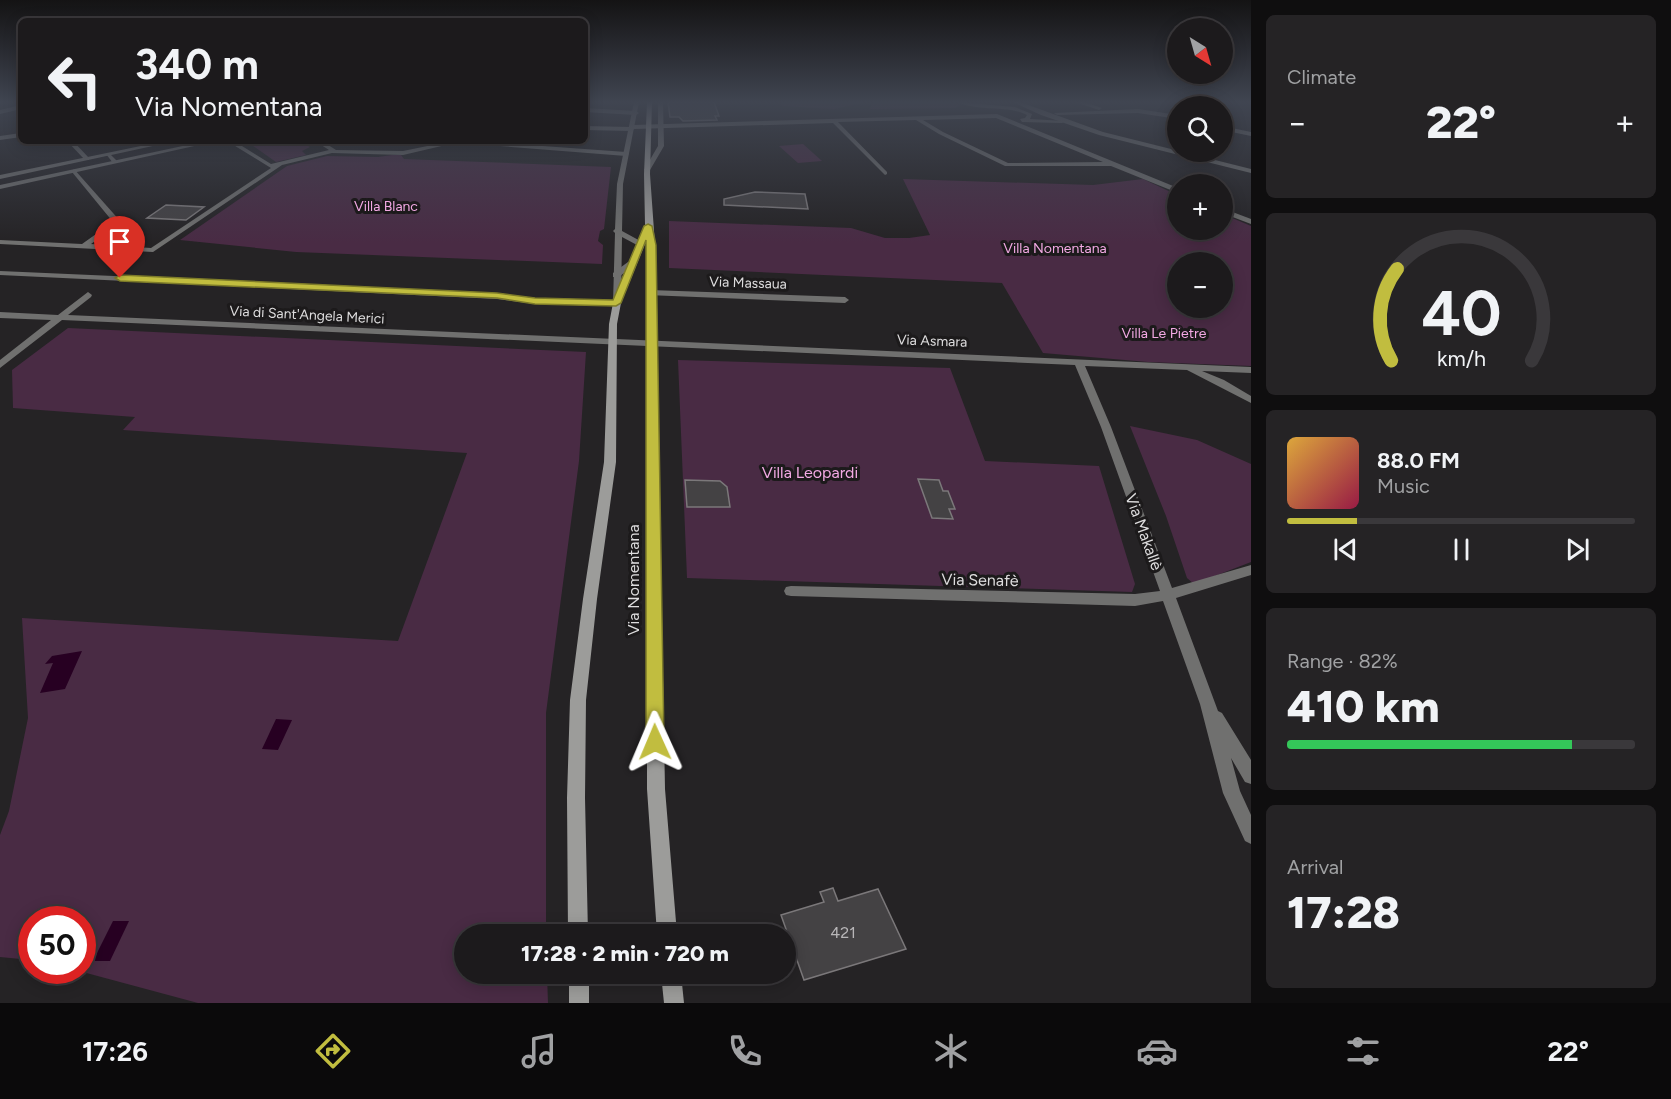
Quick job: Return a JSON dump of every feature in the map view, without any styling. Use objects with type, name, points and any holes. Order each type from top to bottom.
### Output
[{"type":"main road","name":"Via Nomentana","points":[[648,149],[648,226],[651,245],[656,789],[667,924]]},
{"type":"main road","name":"Via Nomentana","points":[[578,924],[576,786],[579,681],[610,462],[612,343],[616,303],[648,226]]},
{"type":"main road","points":[[579,984],[579,1003]]},
{"type":"main road","points":[[672,984],[674,1003]]},
{"type":"street","points":[[77,149],[87,159]]},
{"type":"street","points":[[0,177],[137,149]]},
{"type":"street","points":[[0,187],[177,149]]},
{"type":"street","points":[[242,149],[266,165],[279,165],[333,152],[403,153],[428,149]]},
{"type":"street","points":[[329,149],[333,152]]},
{"type":"street","points":[[546,149],[626,154]]},
{"type":"street","name":"Via Nomentana","points":[[616,303],[615,274],[620,184],[627,149]]},
{"type":"street","points":[[647,170],[659,149]]},
{"type":"street","points":[[861,149],[885,173]]},
{"type":"street","points":[[973,149],[1007,165],[1112,164]]},
{"type":"street","points":[[1076,149],[1167,186]]},
{"type":"street","points":[[1172,149],[1251,171]]},
{"type":"street","points":[[108,155],[115,162]]},
{"type":"street","points":[[1233,160],[1251,164]]},
{"type":"street","points":[[0,242],[153,250],[279,165]]},
{"type":"street","points":[[74,171],[117,222],[84,246]]},
{"type":"street","points":[[1233,215],[1251,222]]},
{"type":"street","points":[[617,231],[640,243]]},
{"type":"street","points":[[615,274],[631,264]]},
{"type":"street","points":[[0,273],[497,296],[535,301],[616,303]]},
{"type":"street","name":"Via Massaua","points":[[650,293],[845,300]]},
{"type":"street","points":[[0,365],[88,295]]},
{"type":"street","name":"Via di Sant'Angela Merici","points":[[0,315],[612,343]]},
{"type":"street","name":"Via Asmara","points":[[612,343],[1078,360],[1248,370]]},
{"type":"street","name":"Via Makallè","points":[[1078,360],[1106,427],[1208,705],[1232,793],[1251,835]]},
{"type":"street","points":[[1170,366],[1203,374],[1247,397]]},
{"type":"street","points":[[1247,397],[1231,384],[1227,377],[1233,372],[1248,370]]},
{"type":"street","name":"Via Senafè","points":[[791,591],[1135,600],[1167,597],[1251,570]]},
{"type":"street","name":"Via Makallè","points":[[1208,705],[1251,776]]},
{"type":"green space","points":[[257,149],[306,149],[302,151],[306,155],[276,162]]},
{"type":"green space","points":[[782,149],[808,149],[822,161],[798,163]]},
{"type":"green space","name":"Villa Blanc","points":[[401,155],[404,159],[611,167],[604,229],[600,231],[598,241],[603,245],[602,264],[296,252],[180,240],[287,166],[327,156]]},
{"type":"green space","name":"Villa Nomentana","points":[[903,179],[1093,185],[1143,179],[1167,190],[1167,240],[1233,240],[1233,218],[1251,226],[1251,366],[1148,362],[1043,353],[1002,283],[669,268],[669,221],[851,228],[885,238],[930,235]]},
{"type":"green space","points":[[68,328],[586,352],[579,461],[546,713],[546,924],[454,924],[454,984],[547,984],[548,1003],[198,1003],[96,976],[96,906],[18,906],[18,959],[0,957],[0,835],[9,811],[28,718],[22,618],[398,641],[467,453],[123,430],[135,417],[13,408],[12,370]]},
{"type":"green space","name":"Villa Leopardi","points":[[678,360],[950,368],[985,461],[1099,466],[1135,584],[1132,592],[687,578]]},
{"type":"green space","points":[[1130,426],[1197,440],[1251,464],[1251,562],[1194,584],[1187,578],[1166,516]]},
{"type":"shaded area","points":[[82,651],[65,689],[40,693],[53,663],[45,664],[52,656]]},
{"type":"shaded area","points":[[276,719],[292,720],[278,750],[262,749]]},
{"type":"shaded area","points":[[113,921],[129,921],[110,961],[96,961],[96,955]]},
{"type":"building","points":[[755,192],[805,194],[808,209],[724,205],[724,199]]},
{"type":"building","points":[[166,205],[204,207],[186,220],[147,218]]},
{"type":"building","points":[[918,479],[939,480],[943,491],[948,491],[955,509],[949,509],[953,519],[932,518]]},
{"type":"building","points":[[685,480],[720,481],[727,487],[730,507],[687,507]]},
{"type":"building","points":[[833,888],[838,901],[878,889],[906,949],[804,980],[796,957],[796,924],[784,924],[781,915],[824,902],[820,892]]},
{"type":"route","points":[[120,278],[497,296],[535,301],[616,303],[648,226],[651,245],[655,742]]},
{"type":"park label","name":"Villa Le Pietre","points":[[1164,333]]}]
